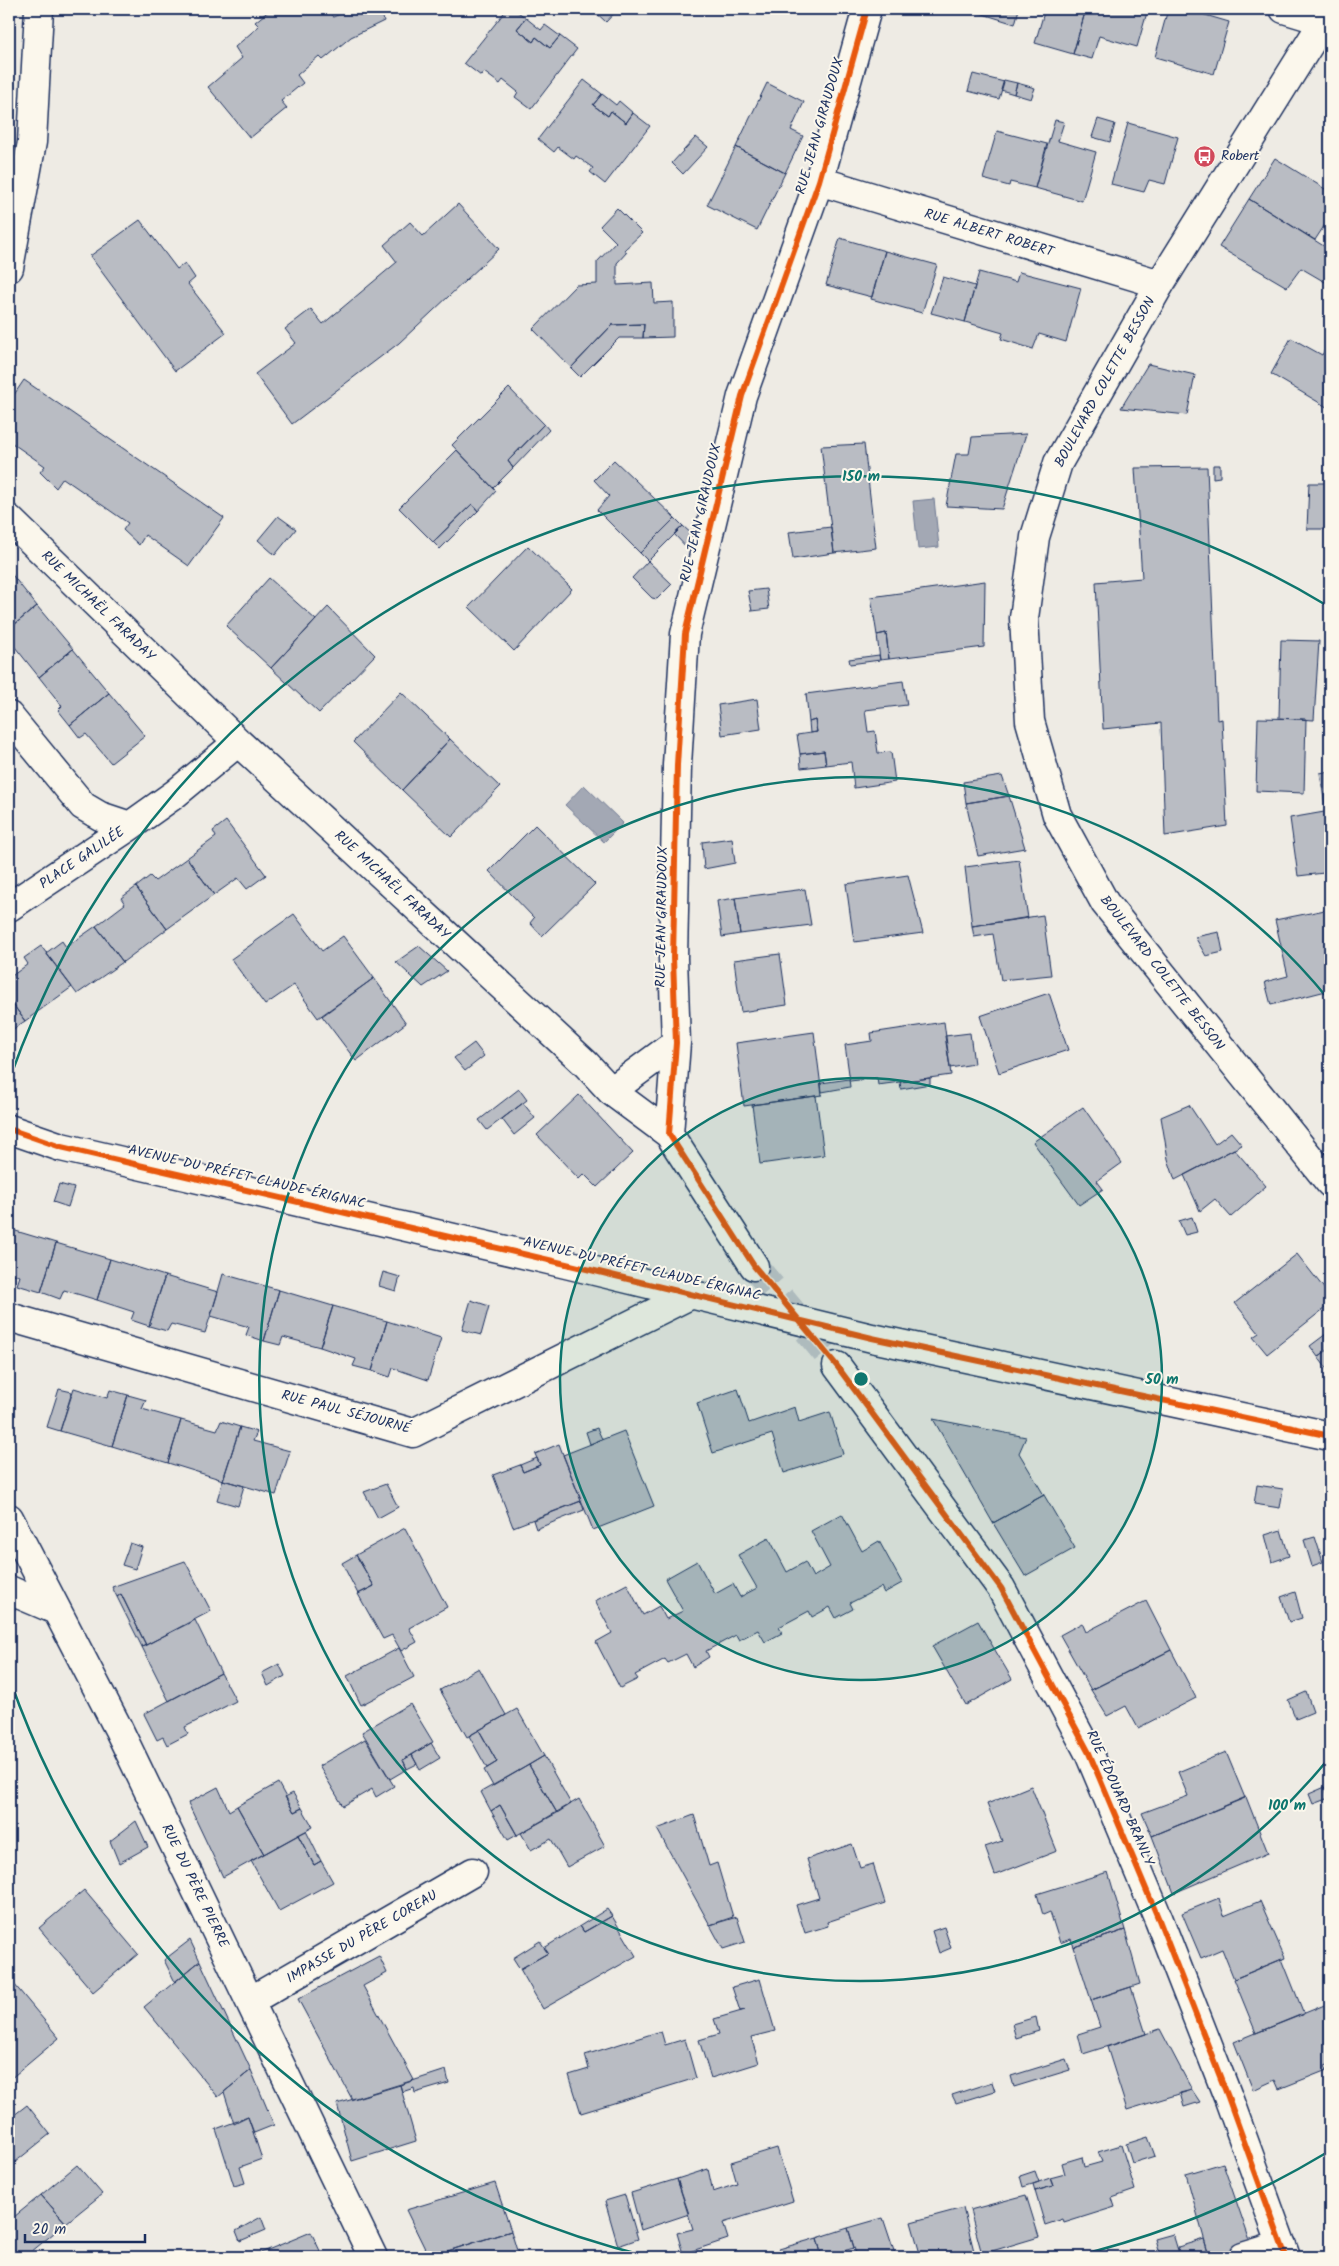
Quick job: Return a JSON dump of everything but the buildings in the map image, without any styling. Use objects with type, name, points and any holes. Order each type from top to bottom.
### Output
[{"type":"street","points":[[9,268],[32,142],[39,9]]},
{"type":"street","name":"RUE JEAN GIRAUDOUX","points":[[669,1134],[676,1043],[673,958],[677,765],[685,634],[742,396],[819,181],[867,9]]},
{"type":"street","points":[[1284,9],[1327,16]]},
{"type":"street","name":"BOULEVARD COLETTE BESSON","points":[[1327,16],[1160,284],[1058,462],[1035,537],[1024,618],[1030,721],[1057,815],[1105,903],[1330,1183]]},
{"type":"street","name":"RUE ALBERT ROBERT","points":[[819,181],[1160,284]]},
{"type":"street","name":"RUE MICHAËL FARADAY","points":[[9,519],[238,742],[586,1064],[611,1091],[669,1134],[754,1266]]},
{"type":"street","name":"PLACE GALILÉE","points":[[9,716],[84,806],[100,816],[130,826]]},
{"type":"street","name":"PLACE GALILÉE","points":[[9,907],[175,794],[238,742]]},
{"type":"street","points":[[611,1091],[676,1043]]},
{"type":"street","name":"AVENUE DU PRÉFET CLAUDE ÉRIGNAC","points":[[9,1129],[61,1147],[692,1294],[872,1338],[1330,1436]]},
{"type":"street","name":"RUE PAUL SÉJOURNÉ","points":[[9,1317],[413,1433],[692,1294]]},
{"type":"street","name":"RUE ÉDOUARD BRANLY","points":[[837,1366],[1001,1588],[1089,1753],[1159,1920],[1228,2097],[1284,2251]]},
{"type":"street","name":"RUE DU PÈRE PIERRE","points":[[9,1518],[118,1728],[373,2257]]},
{"type":"street","points":[[9,1590],[56,1610]]},
{"type":"street","name":"IMPASSE DU PÈRE COREAU","points":[[250,2001],[473,1872]]},
{"type":"street","points":[[1243,2257],[1284,2251]]},
{"type":"shaded area","points":[[934,499],[939,547],[918,549],[913,501]]},
{"type":"shaded area","points":[[584,785],[623,823],[604,842],[565,805]]},
{"type":"tunnel","points":[[754,1266],[837,1366]]},
{"type":"cycle path","points":[[867,9],[819,181],[742,396],[685,634],[677,765],[673,958],[676,1043],[669,1134],[754,1266],[837,1366],[1001,1588],[1089,1753],[1159,1920],[1228,2097],[1286,2257]]},
{"type":"cycle path","points":[[9,1129],[61,1147],[566,1264],[872,1338],[1330,1436]]},
{"type":"place","name":"Robert","points":[[1205,156]]}]
